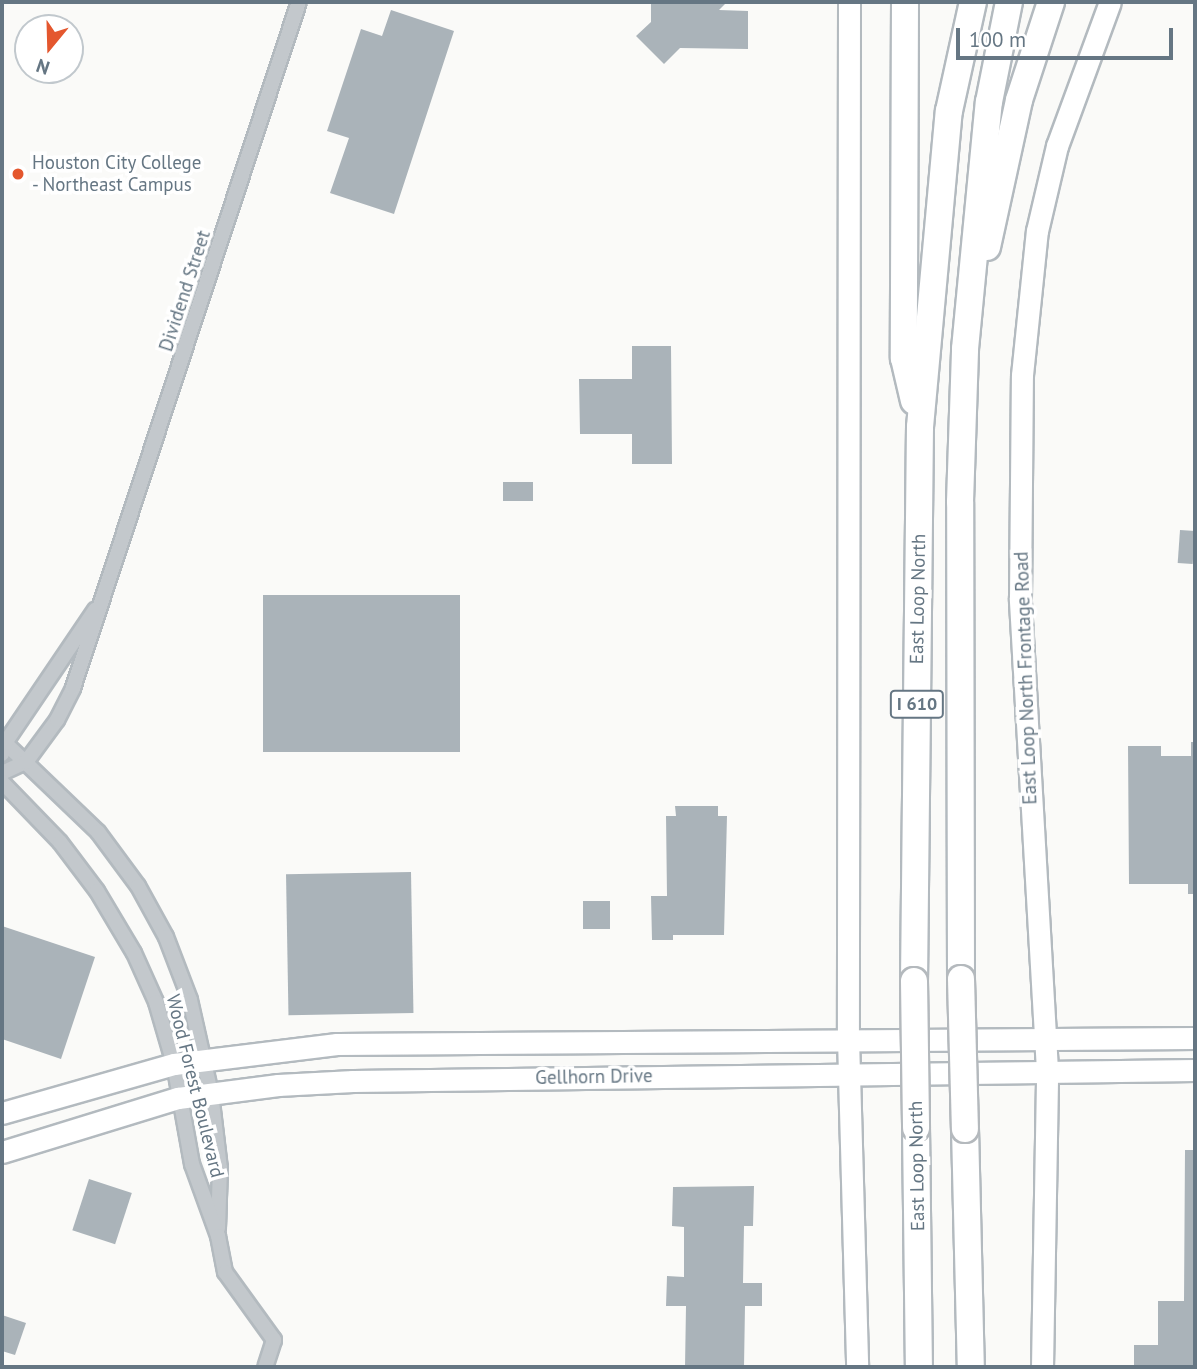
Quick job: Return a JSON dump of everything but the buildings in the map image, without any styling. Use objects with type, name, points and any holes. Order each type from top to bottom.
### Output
[{"type":"highway","points":[[905,2],[904,358],[920,427]]},
{"type":"highway","name":"East Loop North","points":[[919,1367],[914,981],[920,427],[949,111],[973,2]]},
{"type":"highway","name":"I 610","points":[[971,1367],[961,979],[960,502],[965,349],[989,102],[1009,2]]},
{"type":"highway","points":[[965,349],[1019,100],[1051,2]]},
{"type":"highway","points":[[908,1367],[919,1297]]},
{"type":"main road","points":[[849,2],[848,1038],[857,1367]]},
{"type":"main road","name":"East Loop North Frontage Road","points":[[1042,1367],[1046,1070],[1020,598],[1022,375],[1037,231],[1061,134],[1110,2]]},
{"type":"main road","name":"Gellhorn Drive","points":[[2,1113],[174,1064],[337,1044],[848,1038],[1195,1038]]},
{"type":"main road","points":[[602,1077],[603,1041]]},
{"type":"main road","points":[[403,1043],[403,1080]]},
{"type":"main road","name":"Gellhorn Drive","points":[[2,1152],[178,1098],[211,1093],[403,1080],[1195,1070]]},
{"type":"street","name":"Dividend Street","points":[[2,773],[26,762],[57,720],[73,688],[108,592],[299,2]]},
{"type":"street","name":"Dividend Street","points":[[3,746],[108,592]]},
{"type":"street","name":"Wood Forest Boulevard","points":[[3,746],[26,762],[98,832],[138,886],[166,937],[190,1000],[211,1093],[220,1168],[218,1236]]},
{"type":"street","name":"Wood Forest Boulevard","points":[[2,782],[60,842],[97,891],[134,953],[156,1002],[174,1064],[192,1164],[218,1236],[225,1272],[274,1340],[265,1367]]},
{"type":"place","name":"Houston City College - Northeast Campus","points":[[18,174]]}]
